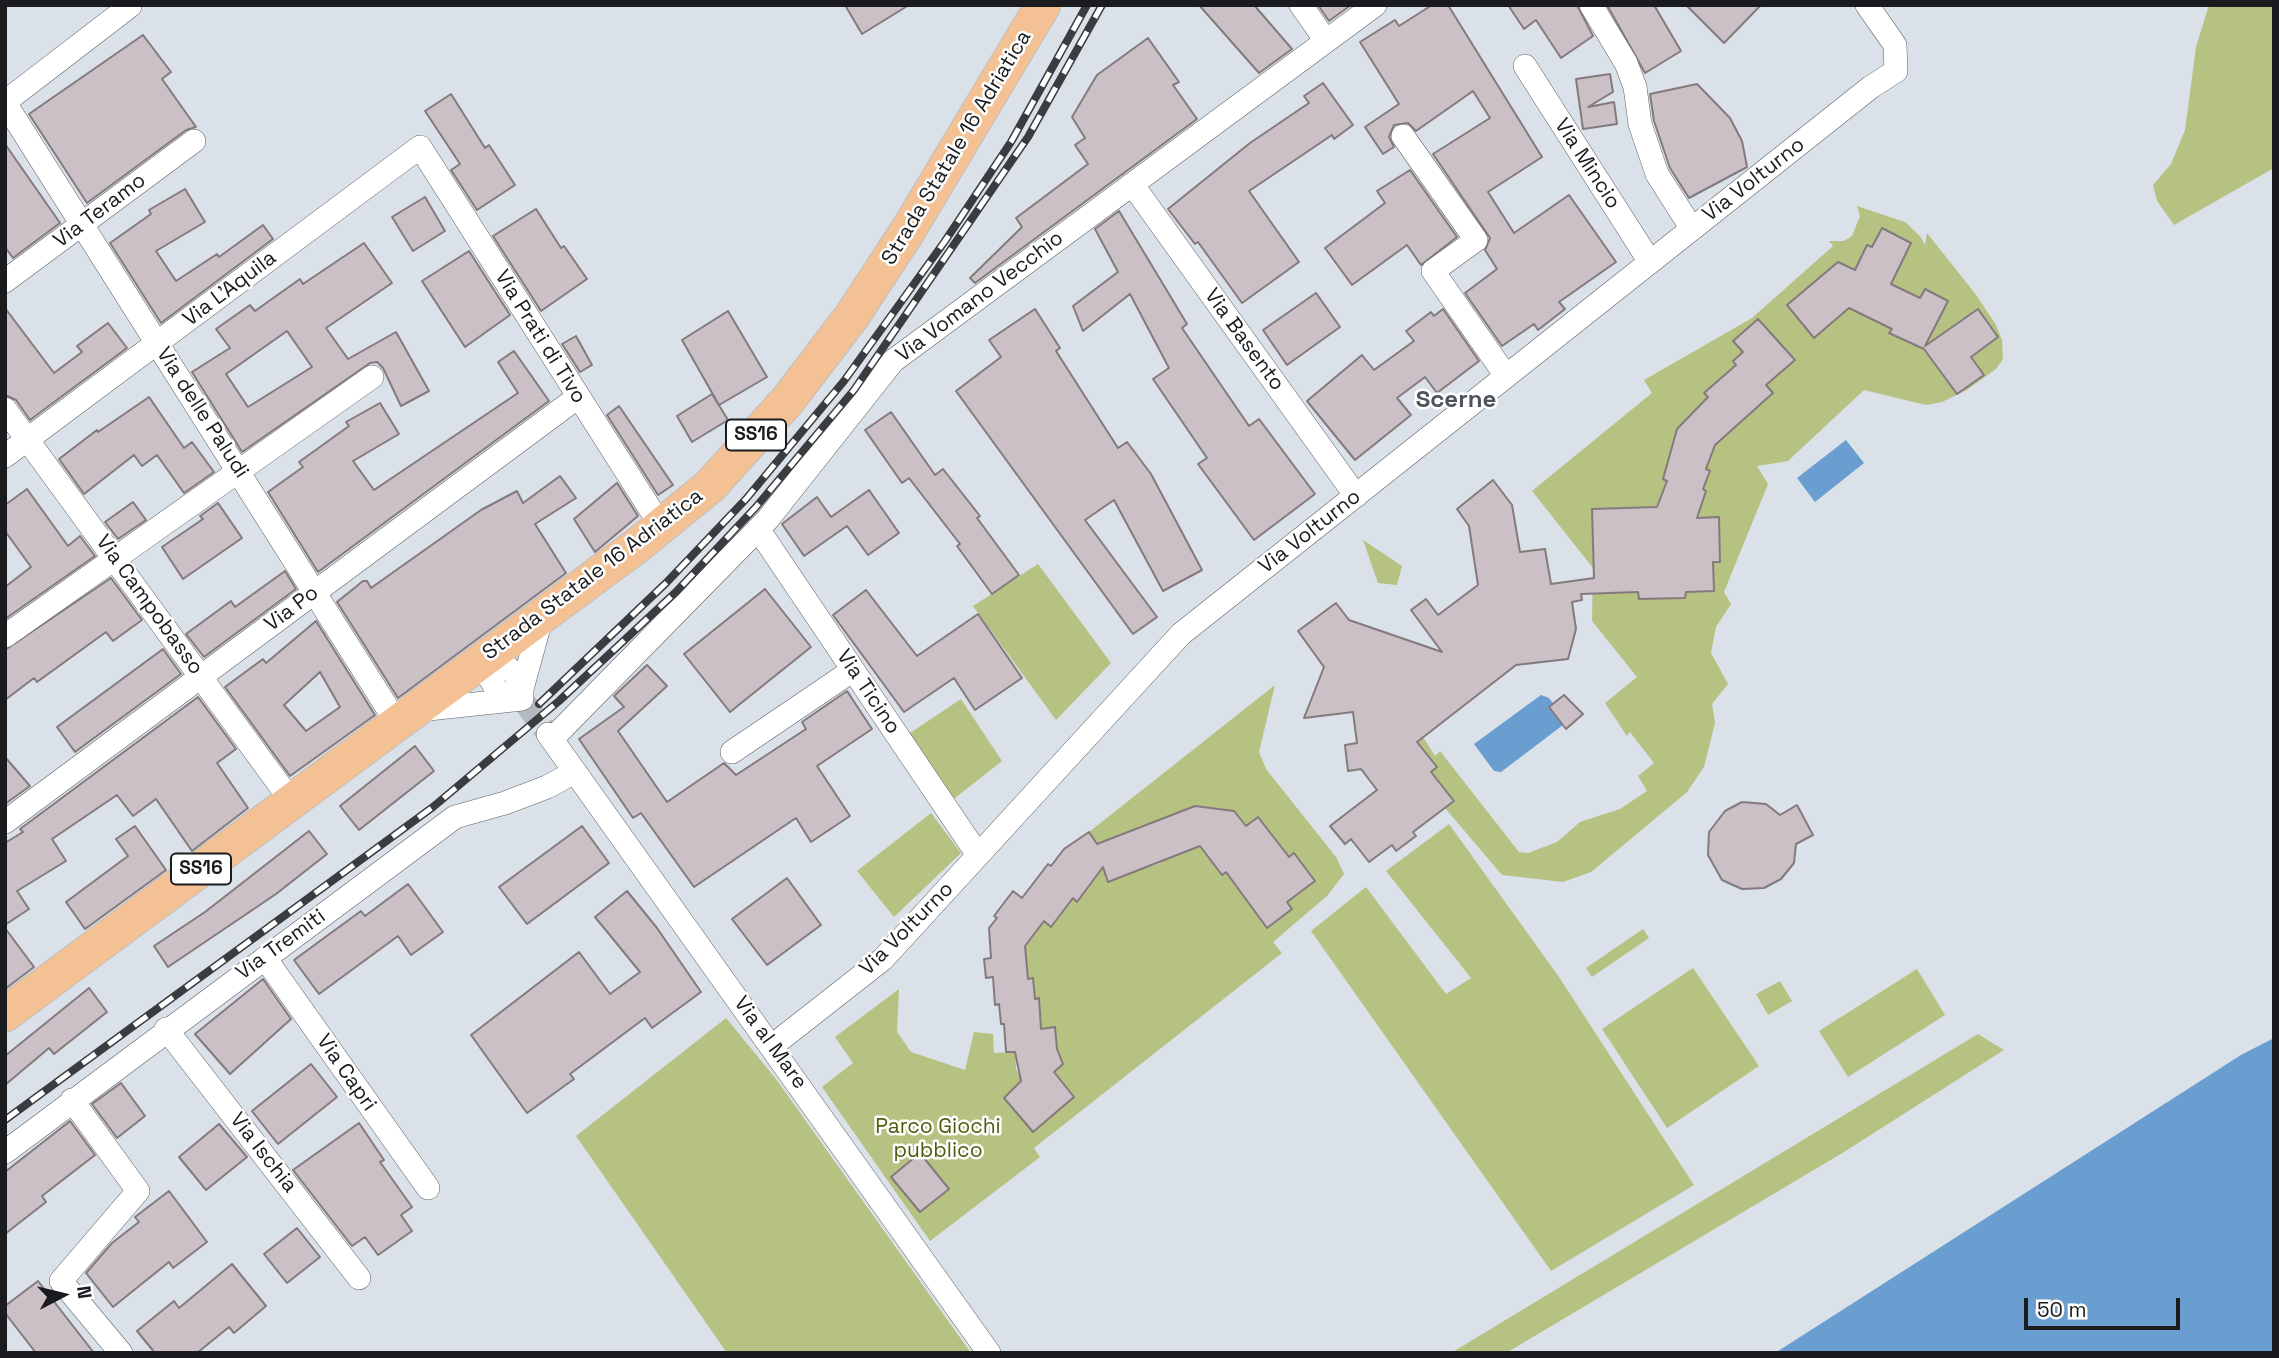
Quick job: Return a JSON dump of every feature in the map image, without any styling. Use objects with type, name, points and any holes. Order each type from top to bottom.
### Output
[{"type":"main road","name":"Strada Statale 16 Adriatica","points":[[5,1014],[485,659],[710,486],[788,400],[852,316],[907,232],[1043,5]]},
{"type":"street","points":[[1301,5],[1326,41]]},
{"type":"street","name":"Via Vomano Vecchio","points":[[550,736],[758,529],[862,404],[892,361],[1375,5]]},
{"type":"street","points":[[1591,5],[1626,62],[1636,87],[1640,124],[1657,174],[1692,229]]},
{"type":"street","name":"Via Volturno","points":[[772,1046],[883,959],[1181,634],[1871,87],[1896,71],[1895,45],[1867,5]]},
{"type":"street","points":[[5,103],[131,6]]},
{"type":"street","name":"Via Mincio","points":[[1525,66],[1650,262]]},
{"type":"street","name":"Via delle Paludi","points":[[5,103],[315,593],[406,717]]},
{"type":"street","points":[[1403,136],[1476,240],[1433,271],[1506,376]]},
{"type":"street","name":"Via Teramo","points":[[5,281],[194,141]]},
{"type":"street","name":"Via Prati di Tivo","points":[[420,147],[661,526]]},
{"type":"street","name":"Via L'Aquila","points":[[5,456],[420,147]]},
{"type":"street","name":"Via Basento","points":[[1132,184],[1356,496]]},
{"type":"street","points":[[5,636],[114,556],[372,377]]},
{"type":"street","name":"Via Po","points":[[5,822],[579,397]]},
{"type":"street","name":"Via Campobasso","points":[[5,409],[292,802]]},
{"type":"street","name":"Via Ticino","points":[[758,529],[978,855]]},
{"type":"street","points":[[515,693],[542,616]]},
{"type":"street","points":[[485,659],[489,677],[497,690],[515,693]]},
{"type":"street","points":[[732,752],[853,670]]},
{"type":"street","points":[[406,717],[515,693]]},
{"type":"street","name":"Via al Mare","points":[[550,736],[989,1353]]},
{"type":"street","name":"Via Tremiti","points":[[5,1152],[455,817],[505,803],[575,772]]},
{"type":"street","name":"Via Capri","points":[[265,958],[428,1188]]},
{"type":"street","points":[[162,1033],[333,1266]]},
{"type":"street","name":"Via Ischia","points":[[162,1033],[359,1278]]},
{"type":"street","points":[[72,1100],[138,1191],[61,1281],[121,1353]]},
{"type":"green space","points":[[2209,5],[2274,5],[2274,168],[2174,225],[2157,201],[2153,185],[2171,164],[2185,130],[2196,47]]},
{"type":"green space","points":[[1857,206],[1905,222],[1920,236],[1925,245],[1927,233],[1977,296],[1996,325],[2002,340],[2003,359],[1996,369],[1967,390],[1942,402],[1926,405],[1864,390],[1788,461],[1757,466],[1768,484],[1724,592],[1731,604],[1716,627],[1711,653],[1728,684],[1712,704],[1715,723],[1704,767],[1687,792],[1591,872],[1563,882],[1502,875],[1445,808],[1453,801],[1431,772],[1437,767],[1417,742],[1423,737],[1435,756],[1440,751],[1519,852],[1528,853],[1557,842],[1580,822],[1620,809],[1647,791],[1638,776],[1654,763],[1630,732],[1627,736],[1605,703],[1637,677],[1592,621],[1593,568],[1532,491],[1652,393],[1644,380],[1752,318],[1833,246],[1829,241],[1844,241],[1852,236],[1860,216]]},
{"type":"green space","points":[[1363,540],[1402,566],[1397,585],[1378,583]]},
{"type":"green space","points":[[1038,564],[1111,663],[1056,720],[973,606]]},
{"type":"green space","name":"Parco Giochi pubblico","points":[[1275,685],[1259,752],[1266,769],[1336,857],[1344,874],[1327,896],[1273,942],[1282,953],[1034,1148],[1040,1157],[930,1241],[822,1087],[853,1063],[835,1037],[899,989],[897,1032],[911,1052],[965,1070],[974,1032],[993,1034],[994,1053],[1015,1052],[1016,1069],[1022,1080],[1015,1086],[1034,1132],[1074,1097],[1054,1072],[1063,1064],[1057,1049],[1055,1028],[1041,1029],[1039,999],[1035,999],[1033,979],[1028,979],[999,958],[1044,921],[1052,927],[1073,898],[1078,901],[1103,868],[1109,881],[1161,863],[1160,859],[1195,812],[1222,875],[1226,872],[1267,927],[1292,909],[1287,902],[1315,881],[1294,853],[1274,868],[1277,841],[1258,817],[1246,826],[1230,811],[1195,806],[1097,844],[1089,832]]},
{"type":"green space","points":[[961,699],[1002,761],[950,802],[907,735]]},
{"type":"green space","points":[[931,813],[961,853],[894,917],[857,871]]},
{"type":"green space","points":[[1449,824],[1559,977],[1694,1185],[1551,1271],[1311,931],[1366,887],[1446,994],[1471,978],[1386,871]]},
{"type":"green space","points":[[1643,929],[1649,938],[1592,977],[1586,968]]},
{"type":"green space","points":[[1693,968],[1759,1066],[1667,1128],[1602,1029]]},
{"type":"green space","points":[[1917,969],[1945,1015],[1848,1077],[1819,1031]]},
{"type":"green space","points":[[1780,981],[1792,1001],[1768,1015],[1756,994]]},
{"type":"green space","points":[[726,1018],[776,1079],[971,1353],[727,1353],[576,1136]]},
{"type":"green space","points":[[1978,1034],[2004,1050],[1844,1152],[1506,1353],[1451,1353]]},
{"type":"water","points":[[1846,440],[1864,463],[1815,502],[1797,478]]},
{"type":"water","points":[[1541,695],[1549,698],[1567,722],[1501,772],[1494,771],[1474,744]]},
{"type":"water","points":[[2274,1038],[2274,1353],[1775,1353],[2241,1055]]},
{"type":"building","points":[[845,5],[909,5],[862,34]]},
{"type":"building","points":[[1199,5],[1254,5],[1292,49],[1259,73]]},
{"type":"building","points":[[1318,5],[1351,5],[1329,21]]},
{"type":"building","points":[[1432,5],[1448,5],[1542,157],[1488,192],[1514,233],[1569,195],[1616,262],[1559,302],[1565,309],[1538,330],[1534,324],[1502,346],[1465,293],[1497,269],[1485,250],[1490,238],[1433,154],[1490,118],[1473,91],[1416,131],[1408,123],[1394,125],[1389,137],[1394,147],[1383,154],[1365,127],[1399,104],[1360,42],[1395,20],[1399,26]]},
{"type":"building","points":[[1508,5],[1577,5],[1593,36],[1561,58],[1536,20],[1524,29]]},
{"type":"building","points":[[1607,5],[1654,5],[1681,51],[1645,73]]},
{"type":"building","points":[[1686,5],[1761,5],[1724,43]]},
{"type":"building","points":[[143,35],[171,72],[162,79],[196,127],[186,130],[87,203],[29,114]]},
{"type":"building","points":[[1148,38],[1179,82],[1173,85],[1197,119],[975,283],[970,278],[1022,227],[1016,218],[1088,164],[1075,145],[1085,138],[1072,117],[1097,75]]},
{"type":"building","points":[[1610,74],[1613,92],[1588,107],[1614,102],[1617,124],[1583,129],[1576,79]]},
{"type":"building","points":[[1323,83],[1353,125],[1334,139],[1332,135],[1249,191],[1299,262],[1242,303],[1198,242],[1195,244],[1168,209],[1250,143],[1309,103],[1304,96]]},
{"type":"building","points":[[1697,84],[1730,118],[1742,141],[1747,167],[1689,198],[1670,168],[1654,121],[1650,94]]},
{"type":"building","points":[[451,94],[485,148],[489,145],[515,185],[477,210],[451,170],[460,164],[425,111]]},
{"type":"building","points":[[5,144],[60,223],[13,258],[5,247]]},
{"type":"building","points":[[1410,170],[1457,237],[1421,265],[1407,245],[1352,285],[1325,248],[1385,203],[1377,191]]},
{"type":"building","points":[[185,189],[205,222],[156,251],[176,281],[217,254],[219,257],[263,225],[273,239],[161,323],[110,243],[151,214],[149,210]]},
{"type":"building","points":[[425,197],[445,231],[413,251],[392,217]]},
{"type":"building","points":[[536,209],[561,248],[564,246],[587,279],[541,311],[493,236]]},
{"type":"building","points":[[1119,211],[1187,324],[1182,328],[1249,426],[1259,419],[1315,494],[1254,540],[1198,464],[1207,458],[1153,379],[1169,368],[1130,294],[1083,331],[1073,306],[1118,272],[1095,229]]},
{"type":"building","points":[[1882,228],[1911,243],[1891,284],[1920,298],[1925,289],[1948,301],[1925,346],[1978,309],[1998,337],[1971,357],[1984,375],[1957,394],[1924,349],[1889,333],[1892,329],[1849,308],[1814,338],[1787,305],[1838,262],[1855,270],[1867,245],[1872,247]]},
{"type":"building","points":[[364,243],[392,283],[326,328],[348,359],[396,332],[429,391],[401,406],[383,368],[377,362],[370,363],[242,452],[192,372],[230,348],[216,329],[250,305],[255,311],[300,279],[303,284]],"holes":[[[287,331],[312,367],[248,407],[226,374]]]},
{"type":"building","points":[[469,251],[510,315],[465,347],[422,281]]},
{"type":"building","points":[[1316,293],[1340,327],[1287,365],[1263,330]]},
{"type":"building","points":[[5,308],[54,373],[82,352],[77,346],[108,323],[127,348],[30,420],[16,400],[5,395]]},
{"type":"building","points":[[1035,309],[1060,348],[1056,351],[1118,448],[1127,442],[1151,474],[1202,570],[1163,591],[1114,500],[1085,520],[1157,617],[1133,634],[956,391],[1001,357],[989,340]]},
{"type":"building","points":[[1443,309],[1479,361],[1437,393],[1425,377],[1397,398],[1411,415],[1355,460],[1307,401],[1362,355],[1374,370],[1414,341],[1406,331],[1431,312],[1434,316]]},
{"type":"building","points":[[728,311],[767,377],[719,405],[682,340]]},
{"type":"building","points":[[1758,319],[1795,360],[1766,385],[1773,393],[1715,445],[1706,469],[1710,471],[1697,518],[1719,517],[1720,562],[1713,562],[1714,591],[1686,592],[1685,598],[1639,599],[1638,592],[1581,594],[1582,600],[1572,602],[1576,629],[1568,659],[1516,665],[1417,742],[1437,767],[1431,772],[1454,801],[1413,832],[1416,836],[1396,851],[1392,845],[1369,862],[1351,839],[1345,844],[1330,826],[1377,790],[1361,769],[1348,771],[1345,745],[1357,743],[1353,712],[1304,718],[1324,667],[1298,631],[1336,603],[1349,620],[1442,652],[1411,610],[1426,599],[1438,615],[1478,585],[1469,526],[1457,509],[1493,480],[1512,505],[1520,552],[1545,549],[1551,584],[1594,578],[1592,509],[1657,507],[1667,481],[1663,479],[1677,429],[1708,397],[1704,393],[1736,365],[1733,361],[1743,352],[1733,341]]},
{"type":"building","points":[[576,336],[592,365],[580,372],[562,344]]},
{"type":"building","points":[[514,351],[549,401],[318,572],[268,492],[303,467],[299,462],[349,426],[346,422],[380,403],[399,434],[353,461],[374,490],[518,393],[498,362]]},
{"type":"building","points":[[712,394],[728,420],[692,442],[677,416]]},
{"type":"building","points":[[149,397],[184,448],[192,442],[214,472],[184,493],[157,455],[142,466],[134,455],[84,494],[59,459],[97,430],[98,432]]},
{"type":"building","points":[[619,406],[673,485],[658,495],[607,415]]},
{"type":"building","points":[[891,412],[935,475],[943,469],[980,516],[977,518],[1019,575],[992,594],[957,546],[960,544],[909,478],[902,483],[865,430]]},
{"type":"building","points":[[560,476],[576,498],[535,524],[566,573],[398,698],[337,602],[363,581],[367,581],[371,588],[481,510],[517,491],[523,503]]},
{"type":"building","points":[[617,483],[638,516],[595,552],[574,519]]},
{"type":"building","points":[[27,489],[68,546],[80,536],[95,556],[5,619],[5,587],[31,567],[5,531],[5,505]]},
{"type":"building","points":[[869,490],[899,533],[868,555],[847,526],[804,556],[782,524],[817,497],[831,517]]},
{"type":"building","points":[[133,502],[146,520],[118,539],[105,522]]},
{"type":"building","points":[[218,503],[242,538],[183,579],[162,547],[203,519],[200,516]]},
{"type":"building","points":[[285,571],[296,589],[204,657],[186,634],[231,601],[235,607]]},
{"type":"building","points":[[111,578],[142,620],[113,641],[106,632],[37,682],[34,678],[5,700],[5,650]]},
{"type":"building","points":[[765,589],[811,647],[730,712],[684,654]]},
{"type":"building","points":[[866,590],[917,656],[978,614],[1022,678],[975,710],[954,678],[904,712],[833,615]]},
{"type":"building","points":[[316,621],[375,715],[290,776],[225,687],[263,659],[266,663]],"holes":[[[320,672],[340,707],[306,731],[284,705]]]},
{"type":"building","points":[[163,649],[181,674],[75,752],[57,727]]},
{"type":"building","points":[[647,665],[667,686],[618,731],[667,802],[724,763],[736,775],[806,729],[802,722],[847,691],[872,729],[817,766],[850,816],[811,842],[796,818],[694,887],[641,813],[633,818],[579,739],[624,707],[614,696]]},
{"type":"building","points":[[1564,695],[1583,714],[1566,729],[1549,707]]},
{"type":"building","points":[[198,697],[236,749],[217,763],[248,808],[192,851],[156,799],[133,816],[117,795],[52,839],[66,861],[17,891],[29,909],[5,925],[5,843],[23,832],[20,829]]},
{"type":"building","points":[[415,746],[434,771],[359,830],[340,806]]},
{"type":"building","points":[[5,757],[30,786],[5,804]]},
{"type":"building","points":[[1742,802],[1766,804],[1780,815],[1797,805],[1813,835],[1796,844],[1794,863],[1781,879],[1764,888],[1742,889],[1722,880],[1708,855],[1709,832],[1725,811]]},
{"type":"building","points":[[1195,806],[1234,811],[1246,826],[1258,817],[1289,857],[1294,853],[1315,881],[1287,902],[1292,909],[1267,928],[1226,872],[1222,875],[1200,846],[1108,882],[1103,867],[1077,902],[1073,898],[1051,927],[1044,921],[1025,946],[1028,979],[1033,978],[1035,999],[1039,998],[1041,1029],[1055,1027],[1057,1049],[1063,1064],[1054,1072],[1074,1097],[1033,1132],[1004,1098],[1021,1081],[1015,1052],[1006,1052],[1004,1024],[1001,1024],[999,1004],[995,1005],[993,977],[986,978],[984,959],[991,958],[989,928],[997,918],[994,916],[1013,891],[1022,898],[1048,864],[1051,866],[1064,849],[1089,832],[1097,844]]},
{"type":"building","points":[[135,826],[166,870],[85,929],[66,902],[128,856],[116,839]]},
{"type":"building","points":[[582,826],[609,863],[527,924],[499,887]]},
{"type":"building","points":[[309,831],[327,854],[276,894],[168,967],[154,946],[205,912]]},
{"type":"building","points":[[787,878],[821,925],[767,965],[732,919]]},
{"type":"building","points":[[408,884],[443,932],[411,955],[398,936],[319,994],[294,960],[361,911],[365,916]]},
{"type":"building","points":[[627,891],[657,928],[701,992],[652,1028],[645,1018],[570,1074],[574,1079],[527,1113],[471,1035],[579,952],[610,994],[640,972],[595,917]]},
{"type":"building","points":[[5,928],[34,967],[5,989]]},
{"type":"building","points":[[263,979],[291,1019],[230,1074],[195,1034]]},
{"type":"building","points":[[89,988],[107,1012],[54,1054],[49,1048],[5,1085],[5,1056]]},
{"type":"building","points":[[311,1064],[337,1097],[278,1144],[252,1111]]},
{"type":"building","points":[[121,1083],[145,1116],[117,1138],[92,1104]]},
{"type":"building","points":[[70,1121],[95,1155],[42,1196],[46,1202],[5,1234],[5,1172]]},
{"type":"building","points":[[359,1123],[384,1160],[380,1162],[412,1207],[401,1215],[412,1231],[378,1255],[365,1237],[352,1246],[293,1170]]},
{"type":"building","points":[[219,1124],[247,1157],[206,1190],[179,1157]]},
{"type":"building","points":[[920,1153],[949,1189],[920,1212],[891,1177]]},
{"type":"building","points":[[169,1191],[207,1242],[173,1268],[169,1262],[113,1307],[86,1273],[112,1243],[139,1222],[135,1217]]},
{"type":"building","points":[[297,1228],[320,1257],[287,1283],[264,1254]]},
{"type":"building","points":[[232,1264],[266,1306],[234,1333],[229,1327],[197,1353],[155,1353],[137,1331],[174,1301],[179,1308]]},
{"type":"building","points":[[38,1281],[94,1353],[36,1353],[5,1313],[5,1306]]},
{"type":"tunnel","points":[[522,699],[548,734]]},
{"type":"railway","points":[[539,704],[666,583],[746,499],[844,381],[945,241],[1011,142],[1087,5]]},
{"type":"railway","points":[[5,1120],[433,807],[559,701],[676,592],[756,507],[854,390],[1028,137],[1102,5]]},
{"type":"district","name":"Scerne","points":[[1456,400]]}]
